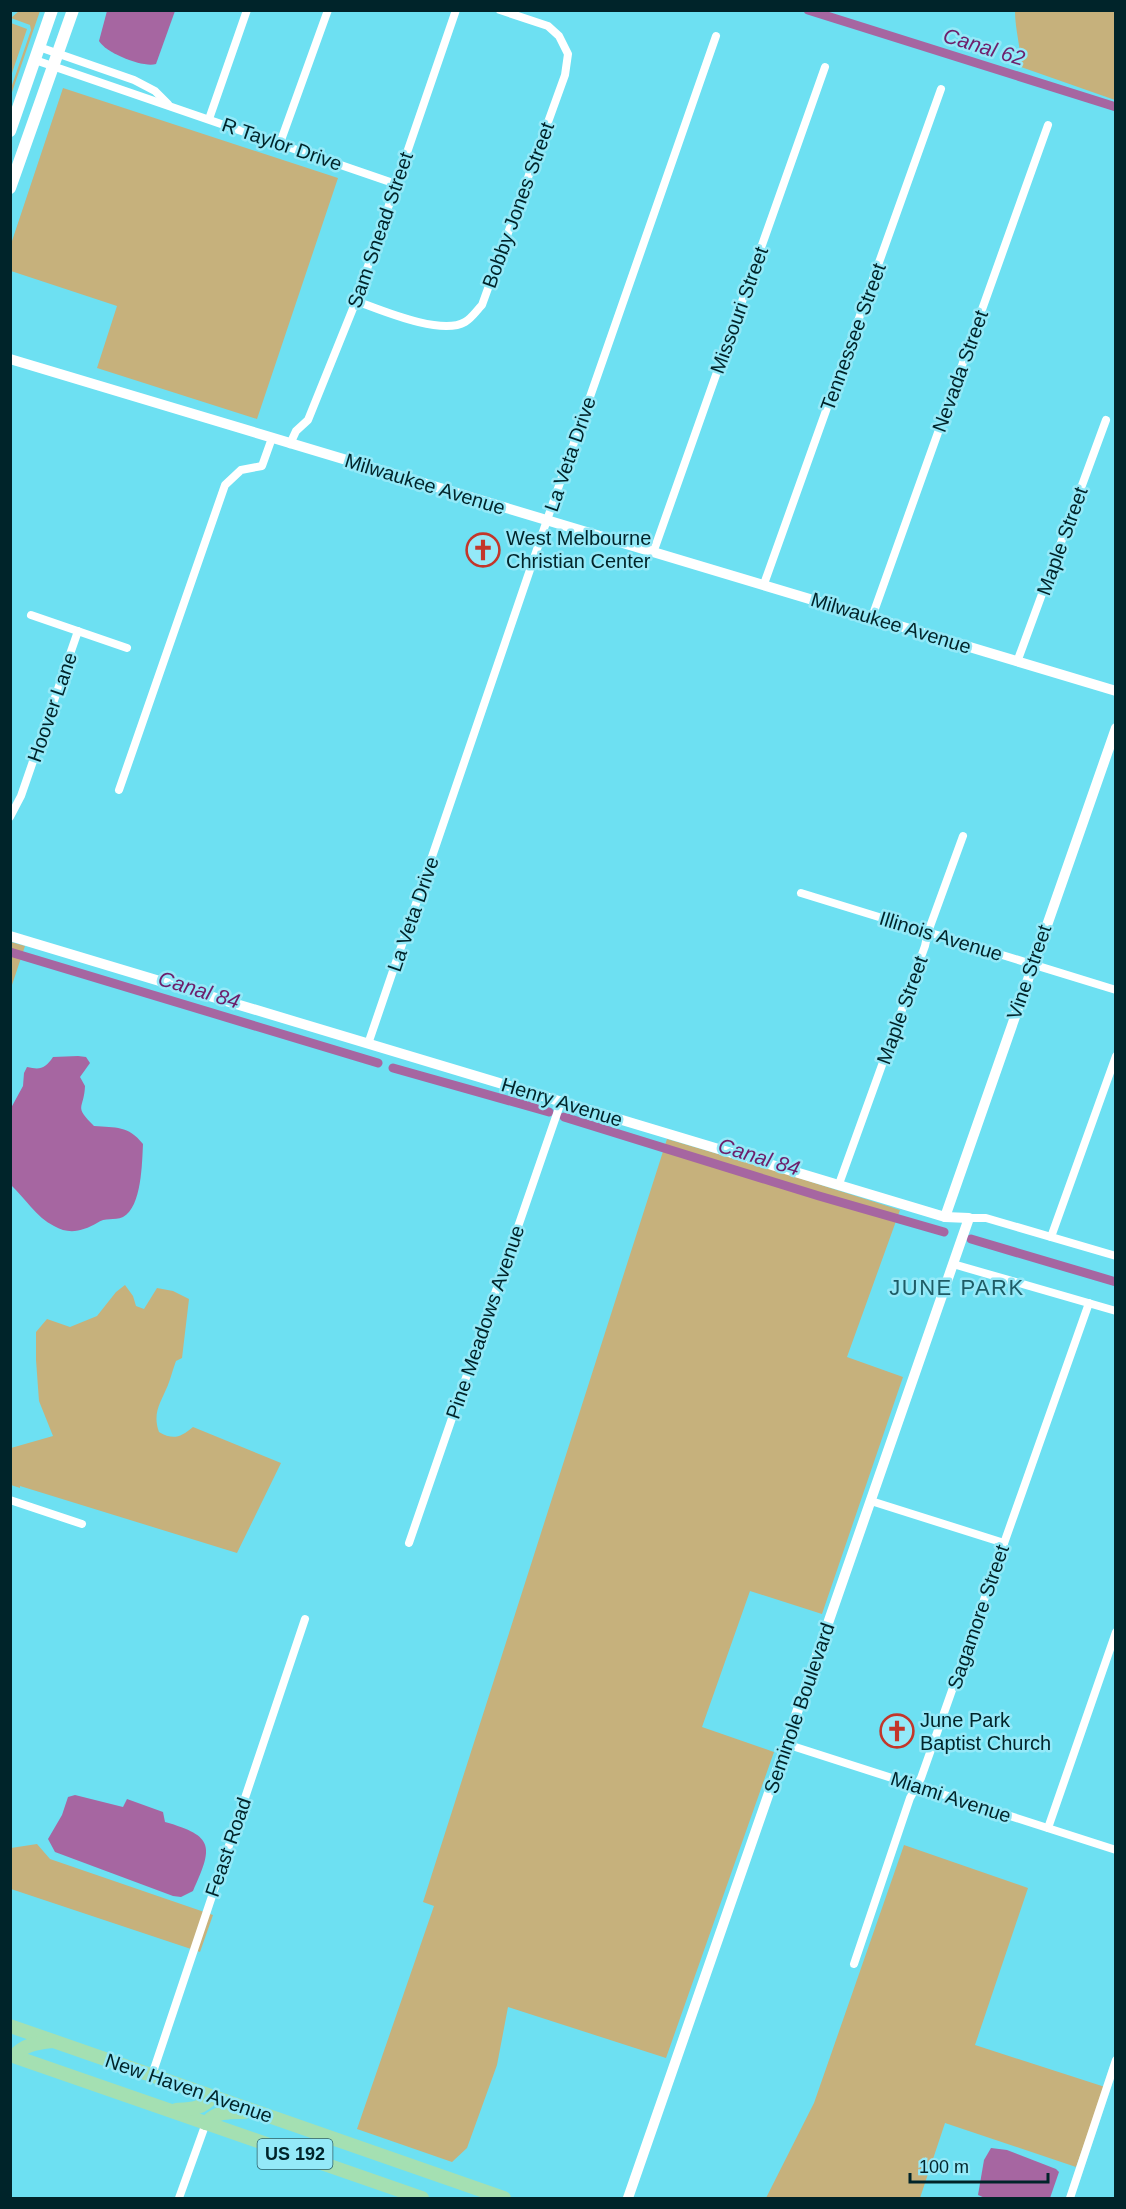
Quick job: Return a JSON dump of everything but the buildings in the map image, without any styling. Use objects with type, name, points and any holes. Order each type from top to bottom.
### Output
[{"type":"main road","points":[[10,131],[52,10]]},
{"type":"main road","points":[[10,188],[73,10]]},
{"type":"main road","name":"New Haven Avenue","points":[[11,2027],[504,2199]]},
{"type":"main road","points":[[12,2056],[32,2044],[54,2041]]},
{"type":"main road","name":"New Haven Avenue","points":[[12,2056],[422,2199]]},
{"type":"main road","points":[[168,2110],[194,2109],[206,2104],[212,2097]]},
{"type":"main road","points":[[206,2123],[212,2116],[223,2112],[256,2112]]},
{"type":"street","points":[[209,119],[247,10]]},
{"type":"street","points":[[280,143],[328,10]]},
{"type":"street","name":"Sam Snead Street","points":[[290,444],[297,431],[308,420],[356,301],[456,10]]},
{"type":"street","name":"Bobby Jones Street","points":[[356,301],[414,320],[448,327],[466,322],[482,305],[565,75],[568,54],[559,36],[548,26],[500,10]]},
{"type":"street","name":"La Veta Drive","points":[[368,1044],[547,520],[716,36]]},
{"type":"street","name":"R Taylor Drive","points":[[39,47],[139,83],[155,91],[168,104]]},
{"type":"street","name":"R Taylor Drive","points":[[35,60],[396,184]]},
{"type":"street","name":"Missouri Street","points":[[653,553],[825,67]]},
{"type":"street","points":[[99,83],[104,70]]},
{"type":"street","points":[[134,95],[139,83]]},
{"type":"street","name":"Tennessee Street","points":[[764,584],[941,89]]},
{"type":"street","name":"Nevada Street","points":[[873,617],[1048,125]]},
{"type":"street","name":"Milwaukee Avenue","points":[[10,359],[1116,691]]},
{"type":"street","name":"Maple Street","points":[[1017,662],[1106,420]]},
{"type":"street","points":[[119,790],[225,485],[241,470],[262,466],[272,438]]},
{"type":"street","points":[[31,615],[127,648]]},
{"type":"street","name":"Hoover Lane","points":[[10,817],[21,796],[78,631]]},
{"type":"street","name":"Vine Street","points":[[945,1217],[1116,728]]},
{"type":"street","name":"Maple Street","points":[[839,1184],[963,836]]},
{"type":"street","name":"Illinois Avenue","points":[[801,893],[1116,990]]},
{"type":"street","name":"Henry Avenue","points":[[10,936],[945,1217],[986,1218],[1116,1256]]},
{"type":"street","points":[[1051,1237],[1116,1056]]},
{"type":"street","name":"Pine Meadows Avenue","points":[[409,1543],[561,1102]]},
{"type":"street","name":"Seminole Boulevard","points":[[628,2199],[969,1218]]},
{"type":"street","points":[[953,1264],[1116,1311]]},
{"type":"street","name":"Sagamore Street","points":[[854,1964],[915,1786],[921,1778],[1089,1303]]},
{"type":"street","points":[[10,1500],[82,1524]]},
{"type":"street","points":[[871,1501],[1004,1543]]},
{"type":"street","name":"Feast Road","points":[[152,2075],[304,1619]]},
{"type":"street","points":[[1048,1828],[1116,1632]]},
{"type":"street","name":"Miami Avenue","points":[[786,1744],[1116,1850]]},
{"type":"street","points":[[1070,2199],[1116,2060]]},
{"type":"street","points":[[179,2199],[206,2123]]},
{"type":"shaded area","points":[[19,11],[40,11],[11,95],[11,88],[31,30],[30,25],[11,18]]},
{"type":"shaded area","points":[[107,11],[175,11],[156,64],[134,62],[103,46],[99,41]]},
{"type":"shaded area","points":[[1015,11],[1115,11],[1115,100],[1021,67]]},
{"type":"shaded area","points":[[10,23],[27,29],[11,76]]},
{"type":"shaded area","points":[[63,88],[338,178],[257,419],[97,368],[117,306],[11,271],[11,244]]},
{"type":"shaded area","points":[[10,942],[25,946],[11,988]]},
{"type":"shaded area","points":[[53,1057],[86,1057],[90,1063],[80,1077],[85,1086],[81,1107],[84,1114],[94,1126],[127,1130],[143,1144],[140,1183],[134,1204],[129,1212],[120,1218],[103,1220],[86,1228],[71,1231],[60,1229],[42,1218],[11,1185],[11,1108],[23,1086],[27,1067],[42,1068]]},
{"type":"shaded area","points":[[667,1139],[900,1210],[847,1357],[903,1377],[822,1614],[750,1591],[702,1727],[774,1752],[666,2058],[508,2007],[497,2065],[467,2148],[452,2162],[357,2129],[434,1906],[423,1902]]},
{"type":"shaded area","points":[[125,1285],[133,1296],[136,1306],[144,1309],[157,1288],[173,1291],[189,1299],[182,1358],[176,1361],[158,1408],[156,1419],[159,1432],[176,1437],[193,1427],[281,1463],[237,1553],[11,1485],[11,1448],[53,1436],[39,1401],[36,1332],[47,1319],[70,1327],[97,1316],[116,1292]]},
{"type":"shaded area","points":[[75,1795],[123,1807],[127,1799],[163,1812],[165,1822],[193,1832],[201,1838],[206,1854],[193,1891],[181,1897],[173,1896],[55,1852],[48,1839],[62,1815],[68,1797]]},
{"type":"shaded area","points":[[37,1844],[50,1859],[213,1915],[200,1952],[11,1889],[11,1848]]},
{"type":"shaded area","points":[[904,1845],[1028,1888],[975,2045],[1105,2087],[1076,2167],[945,2123],[920,2198],[766,2198],[814,2103]]},
{"type":"shaded area","points":[[991,2148],[1007,2150],[1056,2169],[1059,2172],[1050,2198],[985,2198],[978,2195],[984,2160]]},
{"type":"waterway","name":"Canal 62","points":[[808,10],[1116,107]]},
{"type":"waterway","name":"Canal 84","points":[[10,952],[378,1063]]},
{"type":"waterway","name":"Canal 84","points":[[393,1068],[549,1112]]},
{"type":"waterway","name":"Canal 84","points":[[564,1117],[944,1232]]},
{"type":"waterway","name":"Canal 84","points":[[971,1239],[1116,1282]]},
{"type":"place","name":"West Melbourne Christian Center","points":[[483,550]]},
{"type":"place","name":"June Park Baptist Church","points":[[897,1731]]},
{"type":"district","name":"JUNE PARK","points":[[957,1287]]}]
